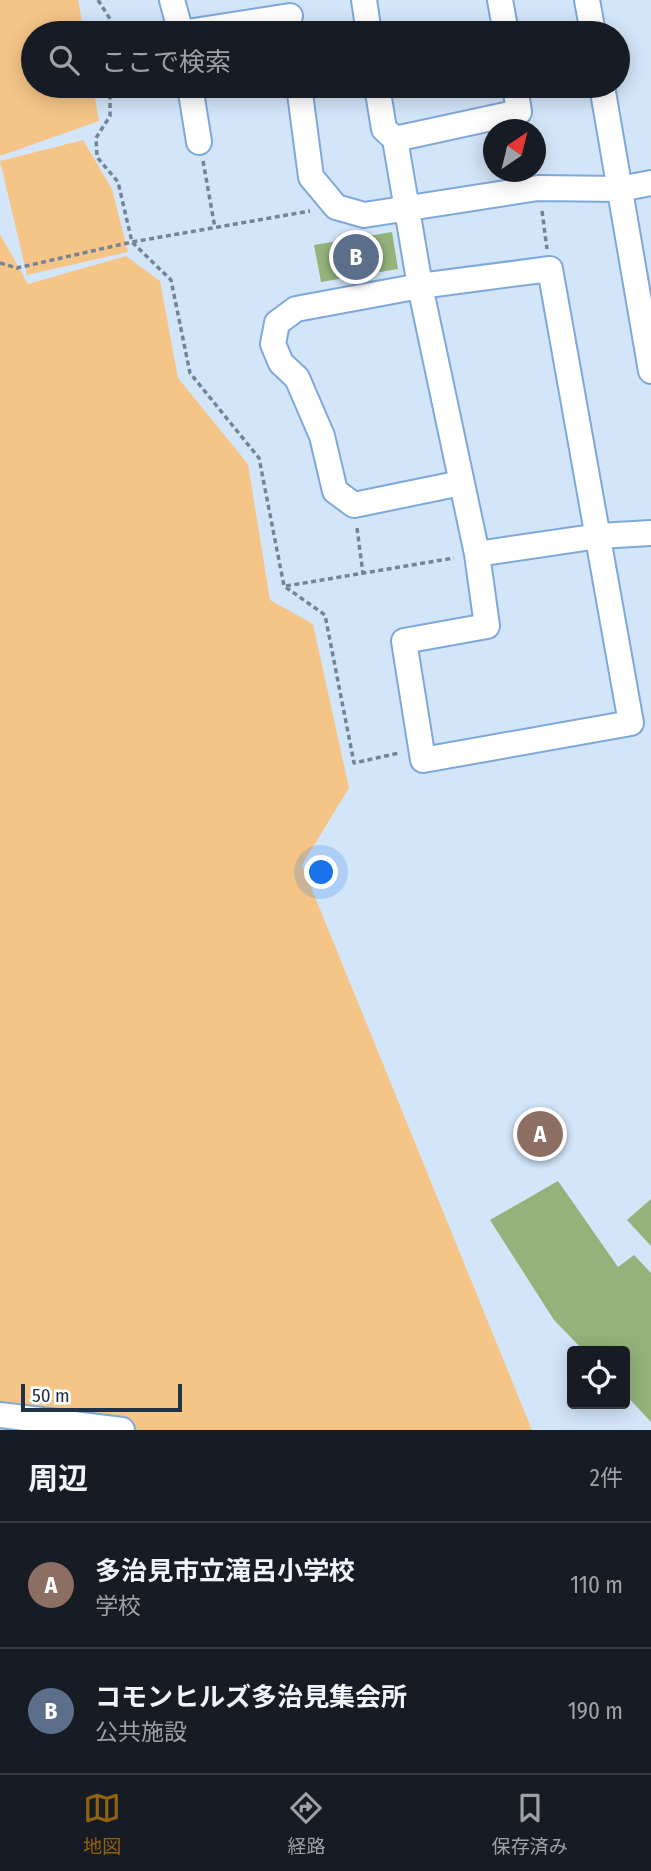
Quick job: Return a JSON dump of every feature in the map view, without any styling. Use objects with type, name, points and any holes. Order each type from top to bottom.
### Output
[{"type":"street","points":[[172,0],[178,21]]},
{"type":"street","points":[[364,0],[367,21]]},
{"type":"street","points":[[500,0],[504,21]]},
{"type":"street","points":[[587,0],[591,21]]},
{"type":"street","points":[[259,21],[291,16]]},
{"type":"street","points":[[192,98],[199,142]]},
{"type":"street","points":[[301,98],[311,177],[335,207],[363,215],[538,188],[620,189],[651,183]]},
{"type":"street","points":[[379,98],[384,129],[395,139],[420,286],[477,554],[487,626],[404,641],[422,760],[631,723],[550,269],[420,286],[296,309],[277,323],[273,344],[281,363],[297,378],[322,436],[335,491],[354,505],[461,483]]},
{"type":"street","points":[[395,139],[519,112],[517,98]]},
{"type":"street","points":[[604,98],[651,370]]},
{"type":"street","points":[[477,554],[599,536],[651,533]]},
{"type":"street","points":[[0,1415],[122,1430]]},
{"type":"path","points":[[98,0],[110,21]]},
{"type":"path","points":[[110,98],[110,117],[96,138],[97,157],[118,182],[132,242],[171,280],[190,373],[259,458],[285,586],[325,615],[354,763],[421,749]]},
{"type":"path","points":[[199,142],[215,228]]},
{"type":"path","points":[[538,188],[550,269]]},
{"type":"path","points":[[0,263],[18,268],[132,242],[335,207]]},
{"type":"path","points":[[354,505],[363,574]]},
{"type":"path","points":[[285,586],[477,554]]},
{"type":"shaded area","points":[[0,0],[78,0],[82,21],[21,21],[21,98],[95,98],[99,121],[0,156]]},
{"type":"shaded area","points":[[83,140],[112,189],[128,252],[27,275],[0,161]]},
{"type":"shaded area","points":[[0,234],[28,284],[126,256],[160,281],[178,378],[248,464],[270,600],[313,624],[349,788],[302,865],[532,1430],[0,1430]]},
{"type":"building","points":[[392,232],[398,269],[321,282],[314,245]]},
{"type":"building","points":[[558,1181],[618,1267],[634,1255],[651,1273],[651,1422],[630,1399],[630,1346],[579,1346],[554,1320],[490,1220]]},
{"type":"building","points":[[651,1199],[651,1246],[627,1220]]},
{"type":"place","name":"コモンヒルズ多治見集会所","points":[[356,257]]},
{"type":"place","name":"多治見市立滝呂小学校","points":[[540,1134]]}]
